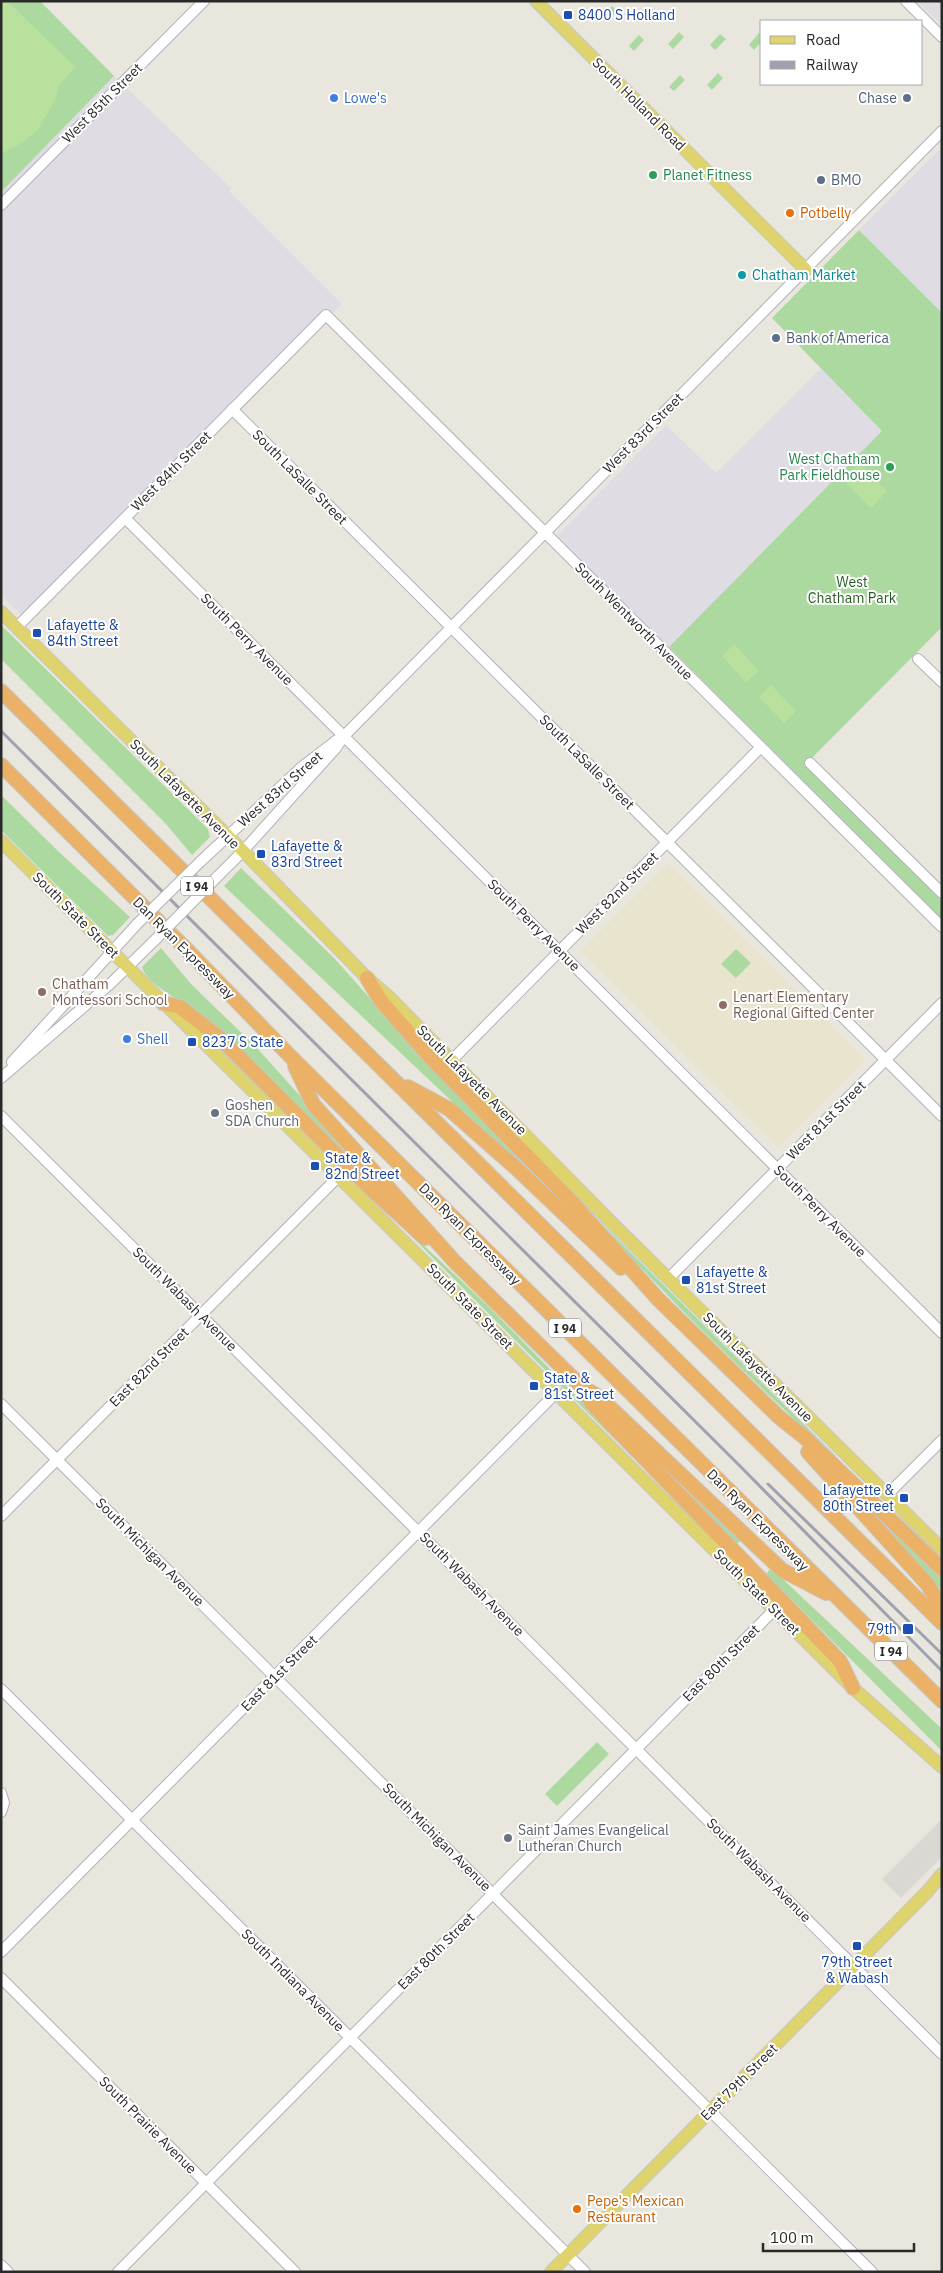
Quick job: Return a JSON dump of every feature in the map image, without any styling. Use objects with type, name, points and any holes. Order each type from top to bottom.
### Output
[{"type":"highway","name":"I 94","points":[[1,691],[942,1624]]},
{"type":"highway","name":"Dan Ryan Expressway","points":[[1,765],[189,952],[290,1056],[942,1701]]},
{"type":"highway","points":[[367,978],[381,1001],[430,1057],[569,1199],[658,1299],[779,1417],[804,1436],[942,1569]]},
{"type":"highway","points":[[164,1003],[180,1007],[220,1038],[369,1187],[434,1246],[455,1262]]},
{"type":"highway","points":[[290,1056],[313,1104],[455,1262],[581,1386],[599,1397],[782,1570],[840,1601]]},
{"type":"highway","points":[[394,1080],[449,1109],[516,1168],[633,1280],[658,1299]]},
{"type":"highway","points":[[581,1386],[592,1404],[840,1661],[853,1688]]},
{"type":"highway","points":[[779,1417],[799,1442],[928,1585],[942,1609]]},
{"type":"main road","name":"South Holland Road","points":[[536,1],[806,270]]},
{"type":"main road","name":"South Lafayette Avenue","points":[[1,612],[243,851],[668,1279],[942,1549]]},
{"type":"main road","name":"South State Street","points":[[1,841],[853,1688],[942,1767]]},
{"type":"main road","name":"East 79th Street","points":[[551,2272],[855,1966],[942,1874]]},
{"type":"main road","name":"East 79th Street","points":[[927,1892],[942,1884]]},
{"type":"street","name":"West 85th Street","points":[[1,205],[204,1]]},
{"type":"street","points":[[906,1],[942,37]]},
{"type":"street","name":"West 83rd Street","points":[[1,1074],[137,924],[227,836],[302,767],[344,736],[942,131]]},
{"type":"street","name":"South Wentworth Avenue","points":[[326,315],[942,927]]},
{"type":"street","name":"West 84th Street","points":[[17,627],[326,315]]},
{"type":"street","name":"South LaSalle Street","points":[[232,409],[942,1116]]},
{"type":"street","name":"South Perry Avenue","points":[[125,518],[942,1333]]},
{"type":"street","points":[[918,659],[942,682]]},
{"type":"street","name":"West 83rd Street","points":[[1,1078],[109,986],[243,851],[336,748],[344,736]]},
{"type":"street","name":"West 82nd Street","points":[[452,1060],[761,747]]},
{"type":"street","points":[[810,763],[942,893]]},
{"type":"street","name":"West 81st Street","points":[[668,1279],[942,1003]]},
{"type":"street","name":"South Wabash Avenue","points":[[1,1116],[942,2054]]},
{"type":"street","name":"East 82nd Street","points":[[1,1516],[339,1176]]},
{"type":"street","name":"East 81st Street","points":[[1,1952],[556,1393]]},
{"type":"street","name":"South Michigan Avenue","points":[[1,1404],[872,2272]]},
{"type":"street","points":[[887,1495],[942,1440]]},
{"type":"street","name":"East 80th Street","points":[[118,2272],[775,1609]]},
{"type":"street","name":"South Indiana Avenue","points":[[1,1689],[585,2272]]},
{"type":"street","points":[[1,1793],[4,1803],[1,1812]]},
{"type":"street","name":"South Prairie Avenue","points":[[1,1978],[295,2272]]},
{"type":"street","points":[[1,2265],[8,2272]]},
{"type":"shaded area","points":[[917,1],[942,1],[942,26]]},
{"type":"shaded area","points":[[114,76],[231,188],[229,191],[342,304],[27,621],[1,595],[1,192]]},
{"type":"shaded area","points":[[942,147],[942,313],[859,230]]},
{"type":"shaded area","points":[[821,368],[883,431],[669,647],[556,537],[666,425],[716,473]]},
{"type":"shaded area","name":"Lenart Elementary Regional Gifted Center","points":[[668,864],[865,1060],[778,1147],[581,951]]},
{"type":"shaded area","points":[[942,1819],[942,1857],[901,1898],[882,1879]]},
{"type":"green space","points":[[1,1],[40,1],[114,76],[1,192]]},
{"type":"green space","points":[[1,1],[7,1],[75,67],[59,85],[55,100],[39,128],[25,141],[1,154]]},
{"type":"green space","points":[[612,6],[617,11],[606,22],[601,17]]},
{"type":"green space","points":[[679,32],[684,37],[673,49],[668,44]]},
{"type":"green space","points":[[759,33],[760,43],[754,50],[749,45]]},
{"type":"green space","points":[[720,34],[726,39],[715,50],[710,45]]},
{"type":"green space","points":[[639,35],[644,40],[634,51],[629,46]]},
{"type":"green space","points":[[718,73],[723,78],[712,90],[707,85]]},
{"type":"green space","points":[[680,75],[685,80],[674,91],[669,87]]},
{"type":"green space","name":"West Chatham Park","points":[[859,230],[942,313],[942,627],[805,765],[942,901],[942,919],[669,647],[882,431],[772,318]]},
{"type":"green space","points":[[859,464],[887,491],[871,508],[843,480]]},
{"type":"green space","points":[[1,625],[208,829],[210,837],[192,855],[166,824],[1,659]]},
{"type":"green space","points":[[734,644],[759,671],[746,682],[722,656]]},
{"type":"green space","points":[[771,685],[796,711],[784,723],[759,697]]},
{"type":"green space","points":[[1,795],[59,852],[130,917],[113,935],[108,936],[1,830]]},
{"type":"green space","points":[[241,868],[334,958],[440,1077],[572,1211],[570,1213],[224,886]]},
{"type":"green space","points":[[161,948],[191,984],[256,1047],[383,1188],[381,1190],[190,1008],[149,978],[142,967]]},
{"type":"green space","points":[[736,949],[751,963],[736,978],[721,964]]},
{"type":"green space","points":[[589,1211],[836,1456],[709,1337]]},
{"type":"green space","points":[[397,1222],[490,1308],[635,1456],[633,1458]]},
{"type":"green space","points":[[660,1462],[742,1539],[736,1545],[658,1464]]},
{"type":"green space","points":[[853,1493],[896,1530],[942,1576],[942,1591]]},
{"type":"green space","points":[[771,1568],[942,1729],[942,1751],[766,1574]]},
{"type":"green space","points":[[597,1742],[609,1754],[557,1806],[545,1794]]},
{"type":"railway","points":[[1,731],[741,1467],[942,1671]]},
{"type":"railway","points":[[768,1484],[942,1654]]},
{"type":"place","name":"8400 S Holland","points":[[568,15]]},
{"type":"place","name":"Lowe's","points":[[334,98]]},
{"type":"place","name":"Chase","points":[[907,98]]},
{"type":"place","name":"Planet Fitness","points":[[653,175]]},
{"type":"place","name":"BMO","points":[[821,180]]},
{"type":"place","name":"Potbelly","points":[[790,213]]},
{"type":"place","name":"Chatham Market","points":[[742,275]]},
{"type":"place","name":"Bank of America","points":[[776,338]]},
{"type":"place","name":"West Chatham Park Fieldhouse","points":[[890,467]]},
{"type":"place","name":"Lafayette & 84th Street","points":[[37,633]]},
{"type":"place","name":"Lafayette & 83rd Street","points":[[261,854]]},
{"type":"place","name":"Chatham Montessori School","points":[[42,992]]},
{"type":"place","name":"Lenart Elementary Regional Gifted Center","points":[[723,1005]]},
{"type":"place","name":"Shell","points":[[127,1039]]},
{"type":"place","name":"8237 S State","points":[[192,1042]]},
{"type":"place","name":"Goshen SDA Church","points":[[215,1113]]},
{"type":"place","name":"State & 82nd Street","points":[[315,1166]]},
{"type":"place","name":"Lafayette & 81st Street","points":[[686,1280]]},
{"type":"place","name":"State & 81st Street","points":[[534,1386]]},
{"type":"place","name":"Lafayette & 80th Street","points":[[904,1498]]},
{"type":"place","name":"79th","points":[[908,1629]]},
{"type":"place","name":"Saint James Evangelical Lutheran Church","points":[[508,1838]]},
{"type":"place","name":"79th Street & Wabash","points":[[857,1946]]},
{"type":"place","name":"Pepe's Mexican Restaurant","points":[[577,2209]]}]
